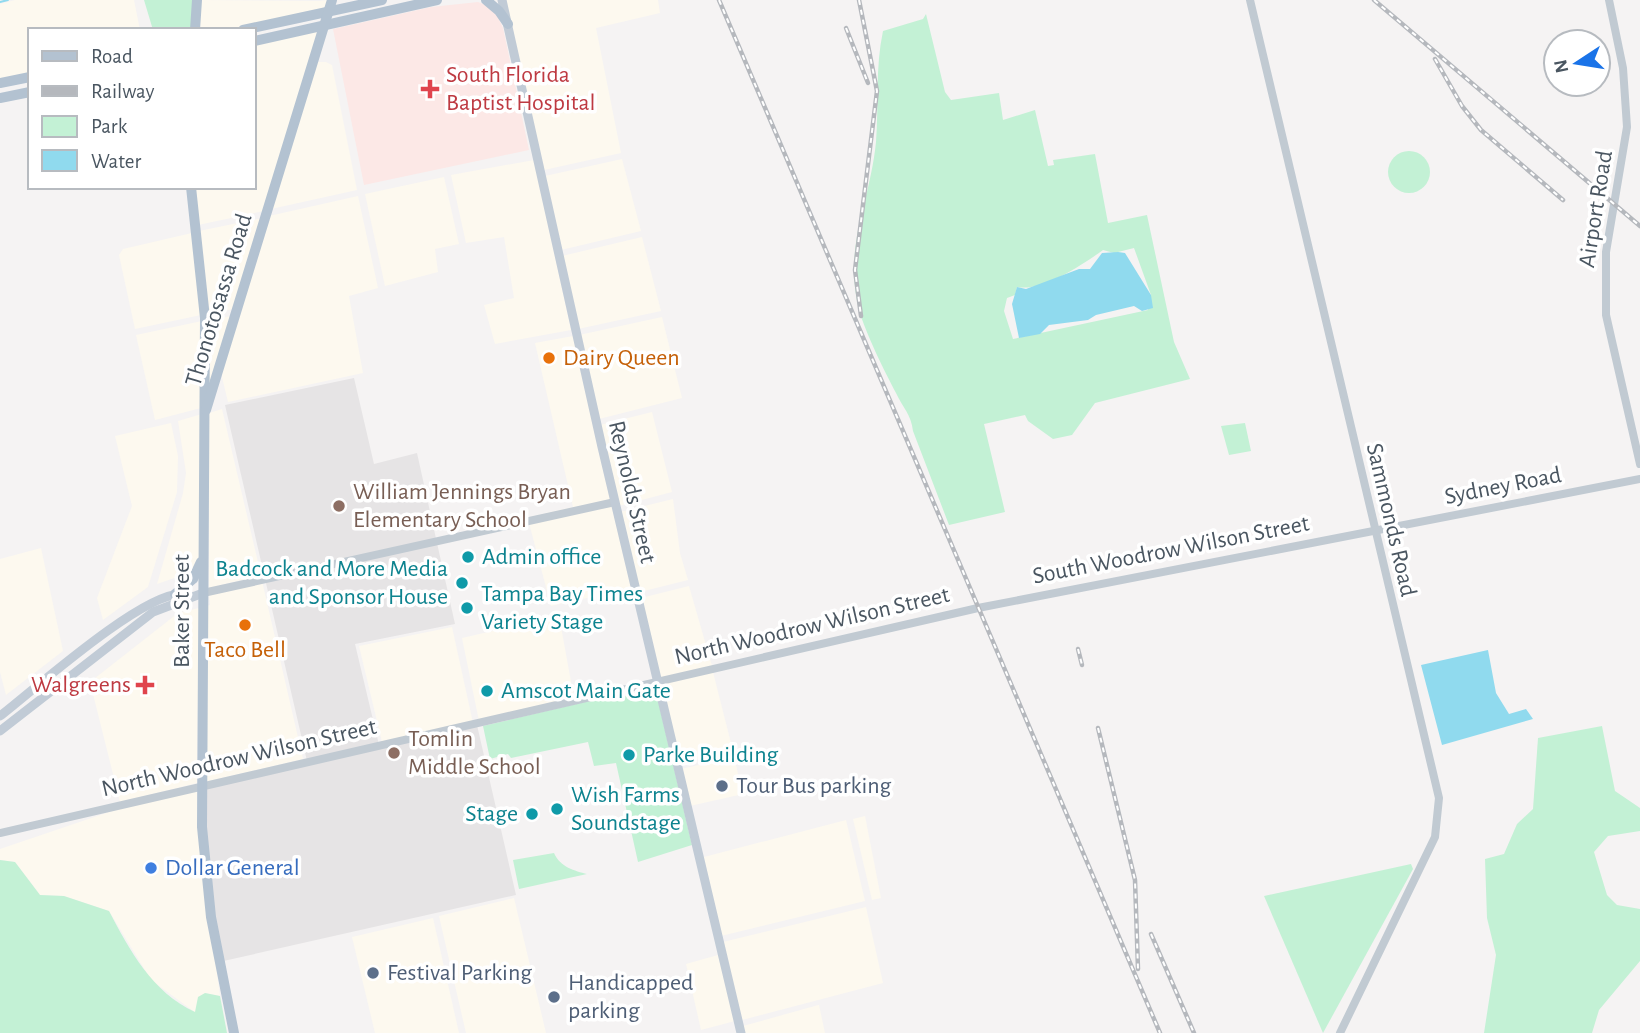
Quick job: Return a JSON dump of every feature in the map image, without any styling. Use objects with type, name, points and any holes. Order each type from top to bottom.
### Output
[{"type":"main road","points":[[195,28],[197,0]]},
{"type":"main road","points":[[250,28],[330,5],[382,0]]},
{"type":"main road","points":[[256,41],[437,0]]},
{"type":"main road","points":[[486,0],[499,11],[508,24]]},
{"type":"main road","name":"Reynolds Street","points":[[502,0],[615,502],[741,1033]]},
{"type":"main road","name":"Thonotosassa Road","points":[[206,410],[330,5]]},
{"type":"main road","points":[[0,83],[28,78]]},
{"type":"main road","points":[[0,98],[28,92]]},
{"type":"main road","name":"Baker Street","points":[[191,189],[204,299],[206,410],[201,786],[210,908],[234,1033]]},
{"type":"main road","points":[[175,594],[193,579],[203,558]]},
{"type":"main road","points":[[0,716],[151,601],[175,594],[203,593]]},
{"type":"main road","points":[[0,731],[139,622],[166,604],[203,593]]},
{"type":"main road","points":[[151,601],[166,604]]},
{"type":"main road","points":[[139,622],[151,601]]},
{"type":"street","name":"Sammonds Road","points":[[1250,0],[1438,798],[1439,817],[1435,837],[1340,1033]]},
{"type":"street","name":"Airport Road","points":[[1609,0],[1623,68],[1627,127],[1606,252],[1606,316],[1640,464]]},
{"type":"street","name":"Sydney Road","points":[[1373,530],[1640,479]]},
{"type":"street","points":[[203,593],[615,502]]},
{"type":"street","name":"South Woodrow Wilson Street","points":[[978,608],[1373,530]]},
{"type":"street","name":"North Woodrow Wilson Street","points":[[0,832],[978,608]]},
{"type":"shaded area","points":[[15,0],[134,0],[140,28],[28,28],[28,74],[0,80],[0,4]]},
{"type":"shaded area","points":[[200,0],[328,0],[326,7],[237,28],[199,28]]},
{"type":"shaded area","points":[[506,0],[658,0],[660,13],[596,28],[621,153],[544,170]]},
{"type":"shaded area","name":"South Florida Baptist Hospital","points":[[478,2],[496,13],[503,28],[529,150],[364,185],[333,29],[431,7]]},
{"type":"shaded area","points":[[321,28],[264,211],[198,225],[195,189],[256,189],[256,44]]},
{"type":"shaded area","points":[[317,62],[332,65],[357,190],[271,209]]},
{"type":"shaded area","points":[[622,159],[641,231],[561,250],[545,176]]},
{"type":"shaded area","points":[[534,160],[571,330],[495,344],[484,305],[514,298],[504,237],[466,243],[451,175]]},
{"type":"shaded area","points":[[444,177],[459,244],[435,249],[438,272],[385,286],[365,194]]},
{"type":"shaded area","points":[[358,196],[378,288],[349,296],[363,373],[228,402],[221,373],[269,216]]},
{"type":"shaded area","points":[[262,218],[234,309],[208,314],[199,231]]},
{"type":"shaded area","points":[[192,233],[201,315],[135,329],[119,255],[123,249]]},
{"type":"shaded area","points":[[642,237],[661,311],[578,329],[562,256]]},
{"type":"shaded area","points":[[232,316],[207,399],[208,320]]},
{"type":"shaded area","points":[[662,317],[682,398],[599,419],[579,335]]},
{"type":"shaded area","points":[[202,321],[201,408],[155,420],[136,335]]},
{"type":"shaded area","points":[[573,336],[610,500],[528,517],[573,507],[535,343]]},
{"type":"shaded area","name":"Tomlin Middle School","points":[[354,378],[374,464],[417,453],[455,624],[355,644],[379,745],[477,725],[516,895],[219,962],[201,786],[307,761],[225,405]]},
{"type":"shaded area","points":[[222,409],[261,575],[209,588],[209,413]]},
{"type":"shaded area","points":[[652,412],[672,492],[619,506],[600,425]]},
{"type":"shaded area","points":[[202,414],[200,557],[192,572],[157,584],[183,493],[186,473],[178,421]]},
{"type":"shaded area","points":[[171,423],[178,456],[177,492],[148,587],[103,620],[97,598],[132,506],[115,436]]},
{"type":"shaded area","points":[[673,499],[680,553],[688,580],[640,592],[620,512]]},
{"type":"shaded area","points":[[612,506],[631,588],[551,606],[529,523]]},
{"type":"shaded area","points":[[41,548],[63,651],[6,695],[0,672],[0,559]]},
{"type":"shaded area","points":[[262,581],[303,759],[204,782],[206,606],[210,605],[209,595]]},
{"type":"shaded area","points":[[689,586],[712,666],[660,678],[641,598]]},
{"type":"shaded area","points":[[199,608],[197,783],[120,802],[90,682],[178,613]]},
{"type":"shaded area","points":[[559,616],[574,698],[479,721],[462,638]]},
{"type":"shaded area","points":[[452,627],[473,723],[382,742],[359,646]]},
{"type":"shaded area","points":[[713,672],[733,751],[680,763],[662,684]]},
{"type":"shaded area","points":[[734,757],[743,794],[690,806],[681,769]]},
{"type":"shaded area","points":[[197,789],[198,827],[220,996],[205,993],[196,1013],[151,980],[109,911],[64,896],[40,895],[15,862],[0,860],[0,849],[118,809]]},
{"type":"shaded area","points":[[865,816],[881,898],[872,900],[853,819]]},
{"type":"shaded area","points":[[846,820],[865,901],[721,936],[704,857]]},
{"type":"shaded area","points":[[514,898],[546,1033],[466,1033],[439,916]]},
{"type":"shaded area","points":[[866,907],[883,983],[742,1020],[723,942]]},
{"type":"shaded area","points":[[433,918],[459,1033],[375,1033],[352,937]]},
{"type":"shaded area","points":[[718,955],[735,1021],[701,1030],[686,964]]},
{"type":"shaded area","points":[[822,1004],[819,1005],[825,1033],[745,1033],[743,1026]]},
{"type":"green space","points":[[144,0],[193,0],[192,28],[152,28]]},
{"type":"green space","points":[[926,14],[945,92],[951,100],[999,93],[1003,120],[1035,110],[1048,166],[1054,165],[1053,160],[1095,154],[1108,223],[1147,215],[1174,342],[1190,379],[1095,403],[1072,435],[1053,439],[1028,421],[1025,415],[984,424],[1005,512],[949,525],[909,415],[866,330],[855,287],[856,245],[876,142],[878,73],[883,31],[923,19]],"holes":[[[1134,248],[1151,295],[1148,310],[1013,339],[1004,311],[1007,298],[1015,295],[1017,287],[1050,281],[1073,270],[1103,250],[1114,253]]]},
{"type":"green space","points":[[1409,151],[1424,157],[1430,172],[1424,187],[1409,193],[1394,187],[1388,172],[1394,157]]},
{"type":"green space","points":[[1245,423],[1251,451],[1229,455],[1221,426]]},
{"type":"green space","points":[[656,692],[692,845],[638,862],[616,763],[594,766],[588,742],[511,758],[508,754],[490,759],[483,726],[585,702]]},
{"type":"green space","points":[[1602,726],[1615,791],[1640,808],[1640,831],[1608,836],[1594,852],[1607,895],[1617,905],[1640,909],[1640,961],[1599,1010],[1592,1033],[1484,1033],[1496,955],[1487,918],[1485,859],[1504,854],[1517,824],[1533,809],[1538,738]]},
{"type":"green space","points":[[554,853],[564,865],[587,874],[519,889],[513,860]]},
{"type":"green space","points":[[0,860],[15,862],[40,895],[64,896],[109,911],[144,969],[154,982],[180,1004],[195,1012],[198,997],[205,993],[220,996],[227,1033],[0,1033]]},
{"type":"green space","points":[[1411,864],[1413,869],[1323,1033],[1264,896]]},
{"type":"water","points":[[1102,253],[1125,253],[1151,295],[1153,308],[1142,311],[1134,306],[1096,315],[1088,320],[1049,325],[1040,334],[1019,338],[1012,304],[1017,287],[1026,289],[1079,269],[1090,269]]},
{"type":"water","points":[[1488,650],[1496,693],[1509,714],[1526,709],[1533,719],[1442,745],[1421,665]]},
{"type":"waterway","points":[[0,2],[8,0]]},
{"type":"railway","points":[[719,0],[1160,1033]]},
{"type":"railway","points":[[859,0],[877,91],[855,270],[861,316]]},
{"type":"railway","points":[[1374,0],[1640,226]]},
{"type":"railway","points":[[846,28],[868,83]]},
{"type":"railway","points":[[1435,59],[1462,106],[1481,130],[1563,200]]},
{"type":"railway","points":[[1078,649],[1082,665]]},
{"type":"railway","points":[[1098,728],[1135,880],[1138,969]]},
{"type":"railway","points":[[1151,934],[1194,1033]]},
{"type":"place","name":"South Florida Baptist Hospital","points":[[430,89]]},
{"type":"place","name":"Dairy Queen","points":[[549,358]]},
{"type":"place","name":"William Jennings Bryan Elementary School","points":[[339,506]]},
{"type":"place","name":"Admin office","points":[[468,557]]},
{"type":"place","name":"Badcock and More Media and Sponsor House","points":[[462,583]]},
{"type":"place","name":"Tampa Bay Times Variety Stage","points":[[467,608]]},
{"type":"place","name":"Taco Bell","points":[[245,625]]},
{"type":"place","name":"Walgreens","points":[[145,685]]},
{"type":"place","name":"Amscot Main Gate","points":[[487,691]]},
{"type":"place","name":"Tomlin Middle School","points":[[394,753]]},
{"type":"place","name":"Parke Building","points":[[629,755]]},
{"type":"place","name":"Tour Bus parking","points":[[722,786]]},
{"type":"place","name":"Wish Farms Soundstage","points":[[557,809]]},
{"type":"place","name":"Stage","points":[[532,814]]},
{"type":"place","name":"Dollar General","points":[[151,868]]},
{"type":"place","name":"Festival Parking","points":[[373,973]]},
{"type":"place","name":"Handicapped parking","points":[[554,997]]}]
